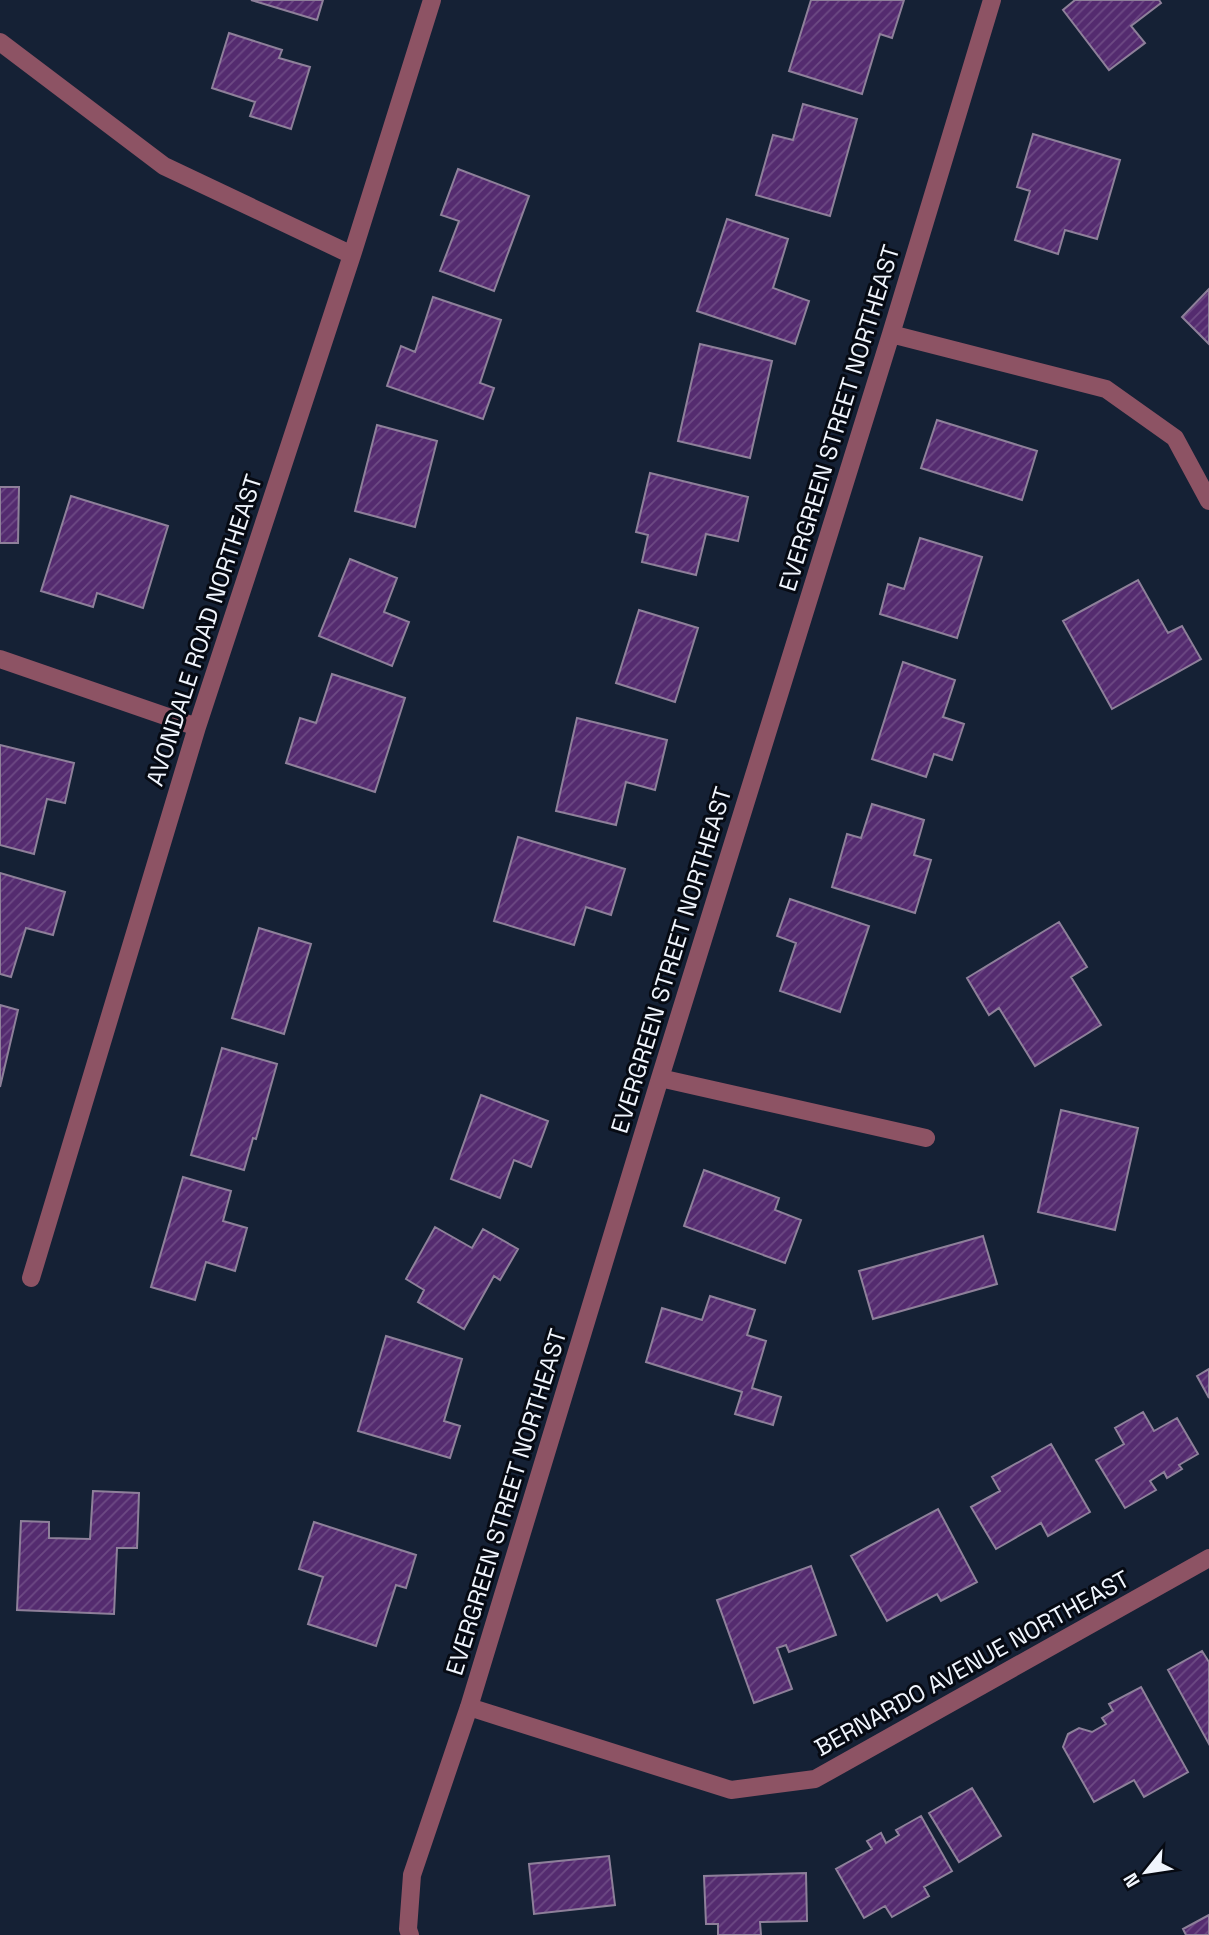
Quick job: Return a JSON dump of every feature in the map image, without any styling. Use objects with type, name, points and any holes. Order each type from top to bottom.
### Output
[{"type":"street","name":"AVONDALE ROAD NORTHEAST","points":[[31,1278],[197,727],[432,0]]},
{"type":"street","name":"EVERGREEN STREET NORTHEAST","points":[[410,1935],[408,1929],[412,1875],[469,1707],[992,0]]},
{"type":"street","points":[[0,42],[164,166],[352,254]]},
{"type":"street","points":[[891,334],[1106,389],[1175,438],[1209,501]]},
{"type":"street","points":[[0,659],[197,727]]},
{"type":"street","points":[[660,1078],[926,1138]]},
{"type":"street","name":"BERNARDO AVENUE NORTHEAST","points":[[469,1707],[732,1790],[815,1779],[1209,1558]]},
{"type":"building","points":[[251,0],[323,0],[317,20]]},
{"type":"building","points":[[811,0],[904,0],[892,38],[880,34],[862,94],[789,71]]},
{"type":"building","points":[[1075,0],[1159,0],[1161,3],[1131,26],[1145,43],[1109,70],[1063,10]]},
{"type":"building","points":[[229,33],[282,50],[279,58],[310,67],[291,129],[250,116],[255,102],[212,88]]},
{"type":"building","points":[[803,104],[857,119],[830,216],[756,195],[773,135],[793,140]]},
{"type":"building","points":[[1033,134],[1120,160],[1097,239],[1065,230],[1058,254],[1015,240],[1030,191],[1017,187]]},
{"type":"building","points":[[458,169],[529,196],[494,291],[440,271],[459,221],[441,215]]},
{"type":"building","points":[[727,219],[788,239],[773,288],[809,301],[795,344],[697,311]]},
{"type":"building","points":[[1209,289],[1209,344],[1182,317]]},
{"type":"building","points":[[433,297],[501,320],[480,383],[494,388],[483,419],[387,386],[401,346],[415,352]]},
{"type":"building","points":[[700,344],[772,361],[750,458],[678,441]]},
{"type":"building","points":[[937,420],[1037,451],[1022,500],[921,468]]},
{"type":"building","points":[[377,425],[437,441],[415,527],[355,511]]},
{"type":"building","points":[[650,473],[748,497],[738,541],[706,534],[696,575],[642,562],[648,535],[636,532]]},
{"type":"building","points":[[0,487],[19,487],[18,543],[0,543]]},
{"type":"building","points":[[71,496],[168,526],[143,608],[97,593],[93,607],[41,591]]},
{"type":"building","points":[[920,538],[982,557],[957,638],[880,614],[888,584],[904,589]]},
{"type":"building","points":[[350,559],[397,578],[384,612],[409,622],[392,666],[319,636]]},
{"type":"building","points":[[1138,580],[1168,633],[1182,626],[1201,659],[1112,709],[1063,621]]},
{"type":"building","points":[[639,610],[698,628],[675,702],[616,683]]},
{"type":"building","points":[[903,662],[955,680],[943,717],[964,724],[952,760],[934,754],[926,777],[872,759]]},
{"type":"building","points":[[332,674],[405,698],[375,792],[286,763],[300,718],[316,723]]},
{"type":"building","points":[[577,718],[667,740],[655,790],[626,782],[616,825],[556,811]]},
{"type":"building","points":[[0,745],[74,763],[65,803],[47,799],[34,854],[0,845]]},
{"type":"building","points":[[872,804],[924,820],[914,855],[931,860],[915,913],[832,887],[847,834],[861,838]]},
{"type":"building","points":[[518,837],[625,869],[611,915],[586,907],[574,945],[494,921]]},
{"type":"building","points":[[0,873],[65,892],[53,935],[26,928],[11,977],[0,974]]},
{"type":"building","points":[[790,899],[869,926],[840,1012],[780,991],[796,943],[777,936]]},
{"type":"building","points":[[1059,922],[1087,967],[1071,977],[1101,1025],[1035,1066],[999,1008],[989,1015],[967,978]]},
{"type":"building","points":[[259,928],[311,944],[284,1034],[232,1018]]},
{"type":"building","points":[[0,1005],[18,1010],[0,1087]]},
{"type":"building","points":[[222,1048],[277,1064],[256,1139],[253,1138],[244,1170],[191,1155]]},
{"type":"building","points":[[481,1095],[548,1121],[531,1167],[514,1160],[500,1198],[451,1179]]},
{"type":"building","points":[[1061,1110],[1138,1128],[1115,1230],[1038,1212]]},
{"type":"building","points":[[704,1170],[779,1198],[775,1210],[801,1220],[785,1263],[684,1226]]},
{"type":"building","points":[[183,1177],[231,1191],[223,1221],[247,1228],[235,1271],[206,1262],[195,1300],[151,1287]]},
{"type":"building","points":[[435,1227],[472,1248],[483,1229],[518,1249],[500,1280],[494,1276],[464,1329],[418,1302],[424,1290],[406,1279]]},
{"type":"building","points":[[983,1236],[997,1284],[873,1319],[859,1271]]},
{"type":"building","points":[[710,1296],[755,1310],[747,1335],[766,1341],[752,1388],[781,1397],[773,1425],[735,1414],[742,1392],[646,1362],[662,1308],[702,1320]]},
{"type":"building","points":[[386,1336],[462,1359],[444,1421],[460,1426],[450,1458],[358,1431]]},
{"type":"building","points":[[1209,1369],[1209,1398],[1197,1376]]},
{"type":"building","points":[[1143,1412],[1154,1431],[1177,1418],[1198,1454],[1179,1465],[1182,1469],[1167,1478],[1164,1472],[1150,1481],[1156,1490],[1125,1508],[1096,1460],[1124,1444],[1115,1428]]},
{"type":"building","points":[[1051,1444],[1090,1512],[1048,1536],[1041,1523],[996,1549],[971,1507],[1000,1491],[992,1477]]},
{"type":"building","points":[[93,1491],[139,1493],[137,1548],[117,1548],[114,1614],[17,1610],[21,1521],[49,1522],[49,1538],[90,1539]]},
{"type":"building","points":[[938,1509],[977,1582],[941,1601],[937,1594],[887,1621],[851,1556]]},
{"type":"building","points":[[314,1522],[416,1555],[406,1588],[396,1585],[376,1646],[308,1624],[323,1577],[299,1569]]},
{"type":"building","points":[[811,1566],[836,1635],[789,1652],[786,1645],[777,1648],[792,1689],[754,1703],[717,1600]]},
{"type":"building","points":[[1202,1651],[1209,1662],[1209,1744],[1168,1670]]},
{"type":"building","points":[[1141,1687],[1188,1772],[1144,1797],[1134,1780],[1094,1802],[1063,1747],[1068,1734],[1079,1728],[1092,1732],[1106,1724],[1102,1718],[1113,1711],[1109,1704]]},
{"type":"building","points":[[972,1788],[1001,1836],[959,1862],[929,1813]]},
{"type":"building","points":[[921,1816],[952,1871],[924,1887],[929,1896],[892,1917],[885,1906],[864,1918],[836,1869],[872,1849],[867,1841],[881,1833],[886,1843],[899,1835],[896,1830]]},
{"type":"building","points":[[609,1856],[615,1905],[534,1914],[529,1864]]},
{"type":"building","points":[[806,1873],[807,1921],[760,1922],[761,1935],[718,1935],[718,1924],[706,1924],[704,1876]]},
{"type":"building","points":[[1209,1915],[1209,1935],[1186,1935],[1183,1929]]}]
